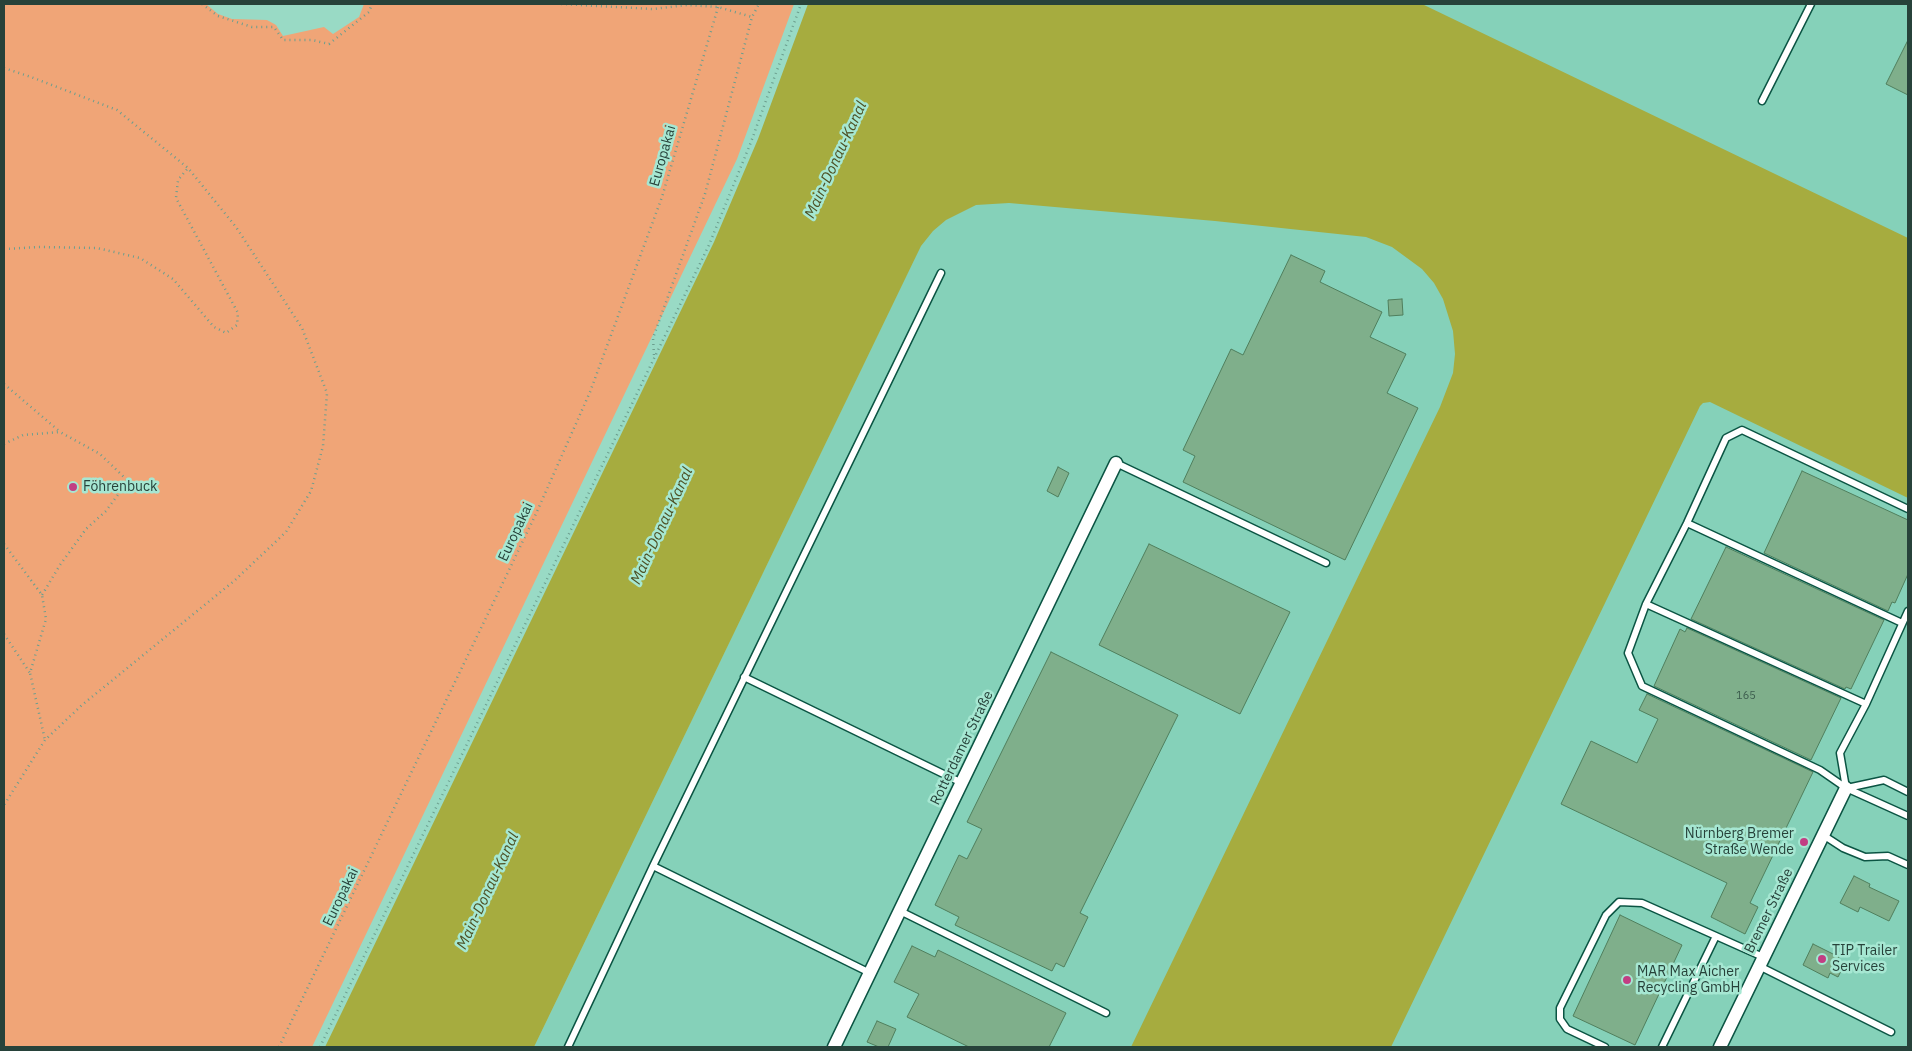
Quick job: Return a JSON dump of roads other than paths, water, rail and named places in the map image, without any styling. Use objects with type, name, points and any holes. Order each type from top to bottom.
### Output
[{"type":"street","name":"Rotterdamer Straße","points":[[834,1047],[1116,462]]},
{"type":"street","name":"Bremer Straße","points":[[1720,1047],[1846,788]]},
{"type":"lane","points":[[1762,101],[1811,4]]},
{"type":"lane","points":[[568,1047],[744,677],[941,273]]},
{"type":"lane","points":[[1908,510],[1742,430],[1726,438],[1687,523],[1646,604],[1628,653],[1642,686],[1820,770],[1846,788],[1908,816]]},
{"type":"lane","points":[[1116,462],[1326,563]]},
{"type":"lane","points":[[1687,523],[1902,623]]},
{"type":"lane","points":[[1646,604],[1866,704]]},
{"type":"lane","points":[[1846,788],[1840,753],[1866,704],[1908,611]]},
{"type":"lane","points":[[744,677],[962,783]]},
{"type":"lane","points":[[1846,788],[1884,780],[1908,792]]},
{"type":"lane","points":[[1823,835],[1843,848],[1865,857],[1888,856],[1908,865]]},
{"type":"lane","points":[[653,866],[870,972]]},
{"type":"lane","points":[[1605,1047],[1567,1029],[1560,1019],[1560,1008],[1606,915],[1619,902],[1642,903],[1716,936],[1891,1032]]},
{"type":"lane","points":[[900,910],[1106,1013]]},
{"type":"lane","points":[[1662,1047],[1716,936]]},
{"type":"water","name":"Main-Donau-Kanal","points":[[808,4],[1422,4],[1908,238],[1908,498],[1710,402],[1703,403],[1391,1047],[1131,1047],[1440,407],[1453,373],[1455,354],[1453,331],[1443,299],[1434,283],[1422,269],[1392,247],[1366,237],[1215,221],[1009,203],[976,205],[946,220],[933,231],[921,246],[534,1047],[325,1047],[714,242],[758,139]]},
{"type":"place","name":"Föhrenbuck","points":[[73,487]]},
{"type":"place","name":"Nürnberg Bremer Straße Wende","points":[[1804,842]]},
{"type":"place","name":"TIP Trailer Services","points":[[1822,959]]},
{"type":"place","name":"MAR Max Aicher Recycling GmbH","points":[[1627,980]]}]
